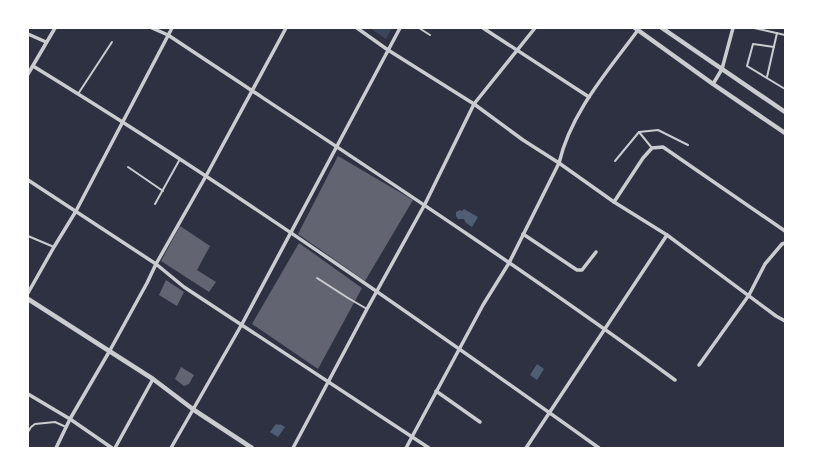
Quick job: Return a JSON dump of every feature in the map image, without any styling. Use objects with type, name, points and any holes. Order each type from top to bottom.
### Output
[{"type":"street","points":[[28,74],[55,28]]},
{"type":"street","points":[[152,28],[168,35],[425,204],[508,263],[606,329],[675,380]]},
{"type":"street","points":[[28,293],[76,211],[172,28]]},
{"type":"street","points":[[56,448],[70,419],[109,352],[286,28]]},
{"type":"street","points":[[357,28],[388,50],[474,104],[523,140],[559,163],[614,202],[667,235],[785,321]]},
{"type":"street","points":[[171,448],[242,324],[400,28]]},
{"type":"street","points":[[483,28],[589,97]]},
{"type":"street","points":[[293,448],[376,292],[425,204],[474,104],[535,28]]},
{"type":"street","points":[[662,28],[785,112]]},
{"type":"street","points":[[713,84],[722,69],[733,28]]},
{"type":"street","points":[[406,448],[523,234],[559,163],[565,140],[589,97],[636,29],[785,133]]},
{"type":"street","points":[[28,34],[46,42]]},
{"type":"street","points":[[33,66],[181,159],[460,350],[599,448]]},
{"type":"street","points":[[614,202],[642,158],[652,148],[663,147],[785,231]]},
{"type":"street","points":[[28,180],[156,264],[184,287],[429,448]]},
{"type":"street","points":[[523,234],[577,270],[582,270],[596,252]]},
{"type":"street","points":[[526,448],[667,235]]},
{"type":"street","points":[[699,365],[749,295],[765,264],[782,244],[785,243]]},
{"type":"street","points":[[28,299],[153,379],[194,410],[252,448]]},
{"type":"street","points":[[115,448],[153,379]]},
{"type":"street","points":[[436,391],[480,422]]},
{"type":"street","points":[[28,394],[70,419],[112,448]]},
{"type":"lane","points":[[419,28],[430,35]]},
{"type":"lane","points":[[754,28],[785,35]]},
{"type":"lane","points":[[767,78],[777,33]]},
{"type":"lane","points":[[78,94],[112,42]]},
{"type":"lane","points":[[774,47],[753,44],[747,66],[785,89]]},
{"type":"lane","points":[[615,161],[639,132],[658,130],[688,145]]},
{"type":"lane","points":[[639,132],[652,148]]},
{"type":"lane","points":[[155,204],[181,159]]},
{"type":"lane","points":[[128,167],[163,190]]},
{"type":"lane","points":[[28,236],[54,247]]},
{"type":"lane","points":[[317,278],[367,309]]},
{"type":"lane","points":[[28,432],[35,424],[55,422],[67,427]]},
{"type":"shaded area","points":[[370,28],[392,28],[386,39]]},
{"type":"shaded area","points":[[464,209],[478,217],[472,227],[466,223],[464,219],[458,219],[456,216],[456,212]]},
{"type":"shaded area","points":[[537,364],[544,369],[537,380],[530,375]]},
{"type":"shaded area","points":[[276,424],[280,424],[285,427],[278,437],[270,432]]},
{"type":"building","points":[[338,156],[413,200],[365,281],[298,234]]},
{"type":"building","points":[[180,226],[210,246],[197,270],[216,282],[209,292],[161,261]]},
{"type":"building","points":[[299,243],[362,288],[318,369],[252,324]]},
{"type":"building","points":[[166,280],[184,292],[177,306],[159,295]]},
{"type":"building","points":[[181,367],[194,375],[189,384],[184,386],[175,379]]}]
